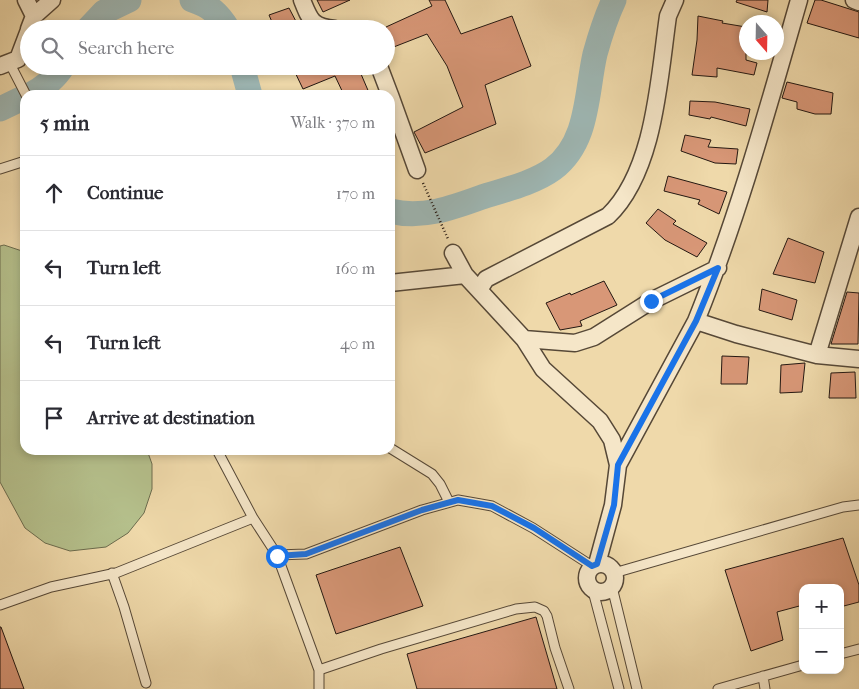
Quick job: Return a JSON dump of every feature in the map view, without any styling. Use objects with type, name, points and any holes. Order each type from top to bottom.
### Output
[{"type":"street","points":[[26,0],[30,20]]},
{"type":"street","points":[[35,20],[52,0]]},
{"type":"street","points":[[302,0],[309,16],[313,20]]},
{"type":"street","points":[[479,290],[486,278],[608,216],[619,206],[635,180],[652,126],[668,16],[675,0]]},
{"type":"street","points":[[618,465],[696,321],[718,268],[763,126],[799,0]]},
{"type":"street","points":[[854,0],[859,2]]},
{"type":"street","points":[[5,64],[18,58],[20,53]]},
{"type":"street","points":[[382,75],[388,90]]},
{"type":"street","points":[[395,109],[417,170]]},
{"type":"street","points":[[817,355],[859,217]]},
{"type":"street","points":[[454,253],[465,275],[524,339],[543,369],[600,421],[612,440],[618,465],[614,505],[595,565],[589,570],[586,578],[593,591],[601,593],[609,590],[613,580],[607,566],[595,565]]},
{"type":"street","points":[[524,339],[575,343],[594,337],[651,301],[718,268]]},
{"type":"street","points":[[395,282],[465,275]]},
{"type":"street","points":[[696,321],[736,334],[817,355],[859,359]]},
{"type":"lane","points":[[5,64],[23,90]]},
{"type":"lane","points":[[0,169],[20,163]]},
{"type":"lane","points":[[395,451],[432,474],[440,484],[449,502]]},
{"type":"lane","points":[[220,455],[252,518],[277,556],[319,670],[319,689]]},
{"type":"lane","points":[[277,556],[306,554],[422,510],[458,500],[492,506],[534,528],[595,565]]},
{"type":"lane","points":[[638,689],[613,580],[844,507],[859,505]]},
{"type":"lane","points":[[0,605],[51,587],[112,573],[170,552],[252,518]]},
{"type":"lane","points":[[112,573],[146,683]]},
{"type":"lane","points":[[593,591],[618,689]]},
{"type":"lane","points":[[319,670],[381,649],[516,609],[535,607],[544,611],[547,616],[568,689]]},
{"type":"lane","points":[[844,653],[859,649]]},
{"type":"lane","points":[[718,689],[799,666]]},
{"type":"lane","points":[[763,676],[765,689]]},
{"type":"path","points":[[417,170],[454,253]]},
{"type":"green space","points":[[4,245],[20,250],[20,455],[149,455],[152,464],[152,489],[144,513],[128,533],[106,547],[70,551],[45,543],[25,528],[0,482],[0,246]]},
{"type":"building","points":[[317,0],[350,0],[323,12]]},
{"type":"building","points":[[429,0],[445,0],[461,34],[512,16],[531,66],[485,85],[496,124],[425,153],[414,132],[463,107],[447,66],[427,34],[395,46],[395,23],[432,6]]},
{"type":"building","points":[[737,0],[768,0],[767,12],[736,2]]},
{"type":"building","points":[[815,0],[821,0],[859,12],[859,38],[807,23]]},
{"type":"building","points":[[289,8],[295,20],[271,20],[269,15]]},
{"type":"building","points":[[698,16],[739,26],[739,60],[757,63],[754,75],[717,68],[717,77],[692,75]]},
{"type":"building","points":[[296,75],[361,75],[368,90],[342,90],[335,76],[303,89]]},
{"type":"building","points":[[787,82],[833,93],[831,114],[815,114],[797,109],[797,102],[782,98]]},
{"type":"building","points":[[690,101],[715,102],[750,109],[746,126],[711,117],[710,119],[689,115]]},
{"type":"building","points":[[685,135],[711,140],[708,147],[738,149],[736,164],[715,163],[681,151]]},
{"type":"building","points":[[668,176],[727,192],[719,214],[698,204],[700,200],[664,191]]},
{"type":"building","points":[[658,209],[676,221],[673,224],[707,243],[697,257],[665,240],[646,223]]},
{"type":"building","points":[[788,238],[824,252],[815,283],[773,274]]},
{"type":"building","points":[[604,281],[617,305],[580,321],[582,326],[560,330],[546,303]]},
{"type":"building","points":[[762,289],[797,300],[792,320],[759,310]]},
{"type":"building","points":[[847,292],[859,293],[858,344],[831,344]]},
{"type":"building","points":[[722,356],[749,357],[747,384],[721,384]]},
{"type":"building","points":[[805,363],[802,392],[780,393],[781,365]]},
{"type":"building","points":[[855,372],[856,398],[829,398],[831,373]]},
{"type":"building","points":[[843,538],[859,585],[859,602],[844,606],[844,584],[799,584],[799,606],[777,612],[783,640],[751,651],[725,570]]},
{"type":"building","points":[[400,547],[423,606],[336,634],[316,575]]},
{"type":"building","points":[[536,617],[557,689],[417,689],[407,654]]},
{"type":"building","points":[[1,627],[24,689],[0,689]]},
{"type":"waterway","points":[[96,20],[104,12],[129,0]]},
{"type":"waterway","points":[[192,0],[213,11],[222,20]]},
{"type":"waterway","points":[[395,212],[414,214],[437,211],[509,189],[545,174],[565,158],[580,131],[595,54],[614,0]]},
{"type":"waterway","points":[[38,90],[56,75]]},
{"type":"waterway","points":[[244,75],[249,90]]},
{"type":"waterway","points":[[0,109],[20,99]]},
{"type":"route","points":[[277,556],[306,554],[422,510],[458,500],[492,506],[534,528],[592,566],[597,564],[614,505],[618,465],[696,321],[718,268],[651,301]]}]
